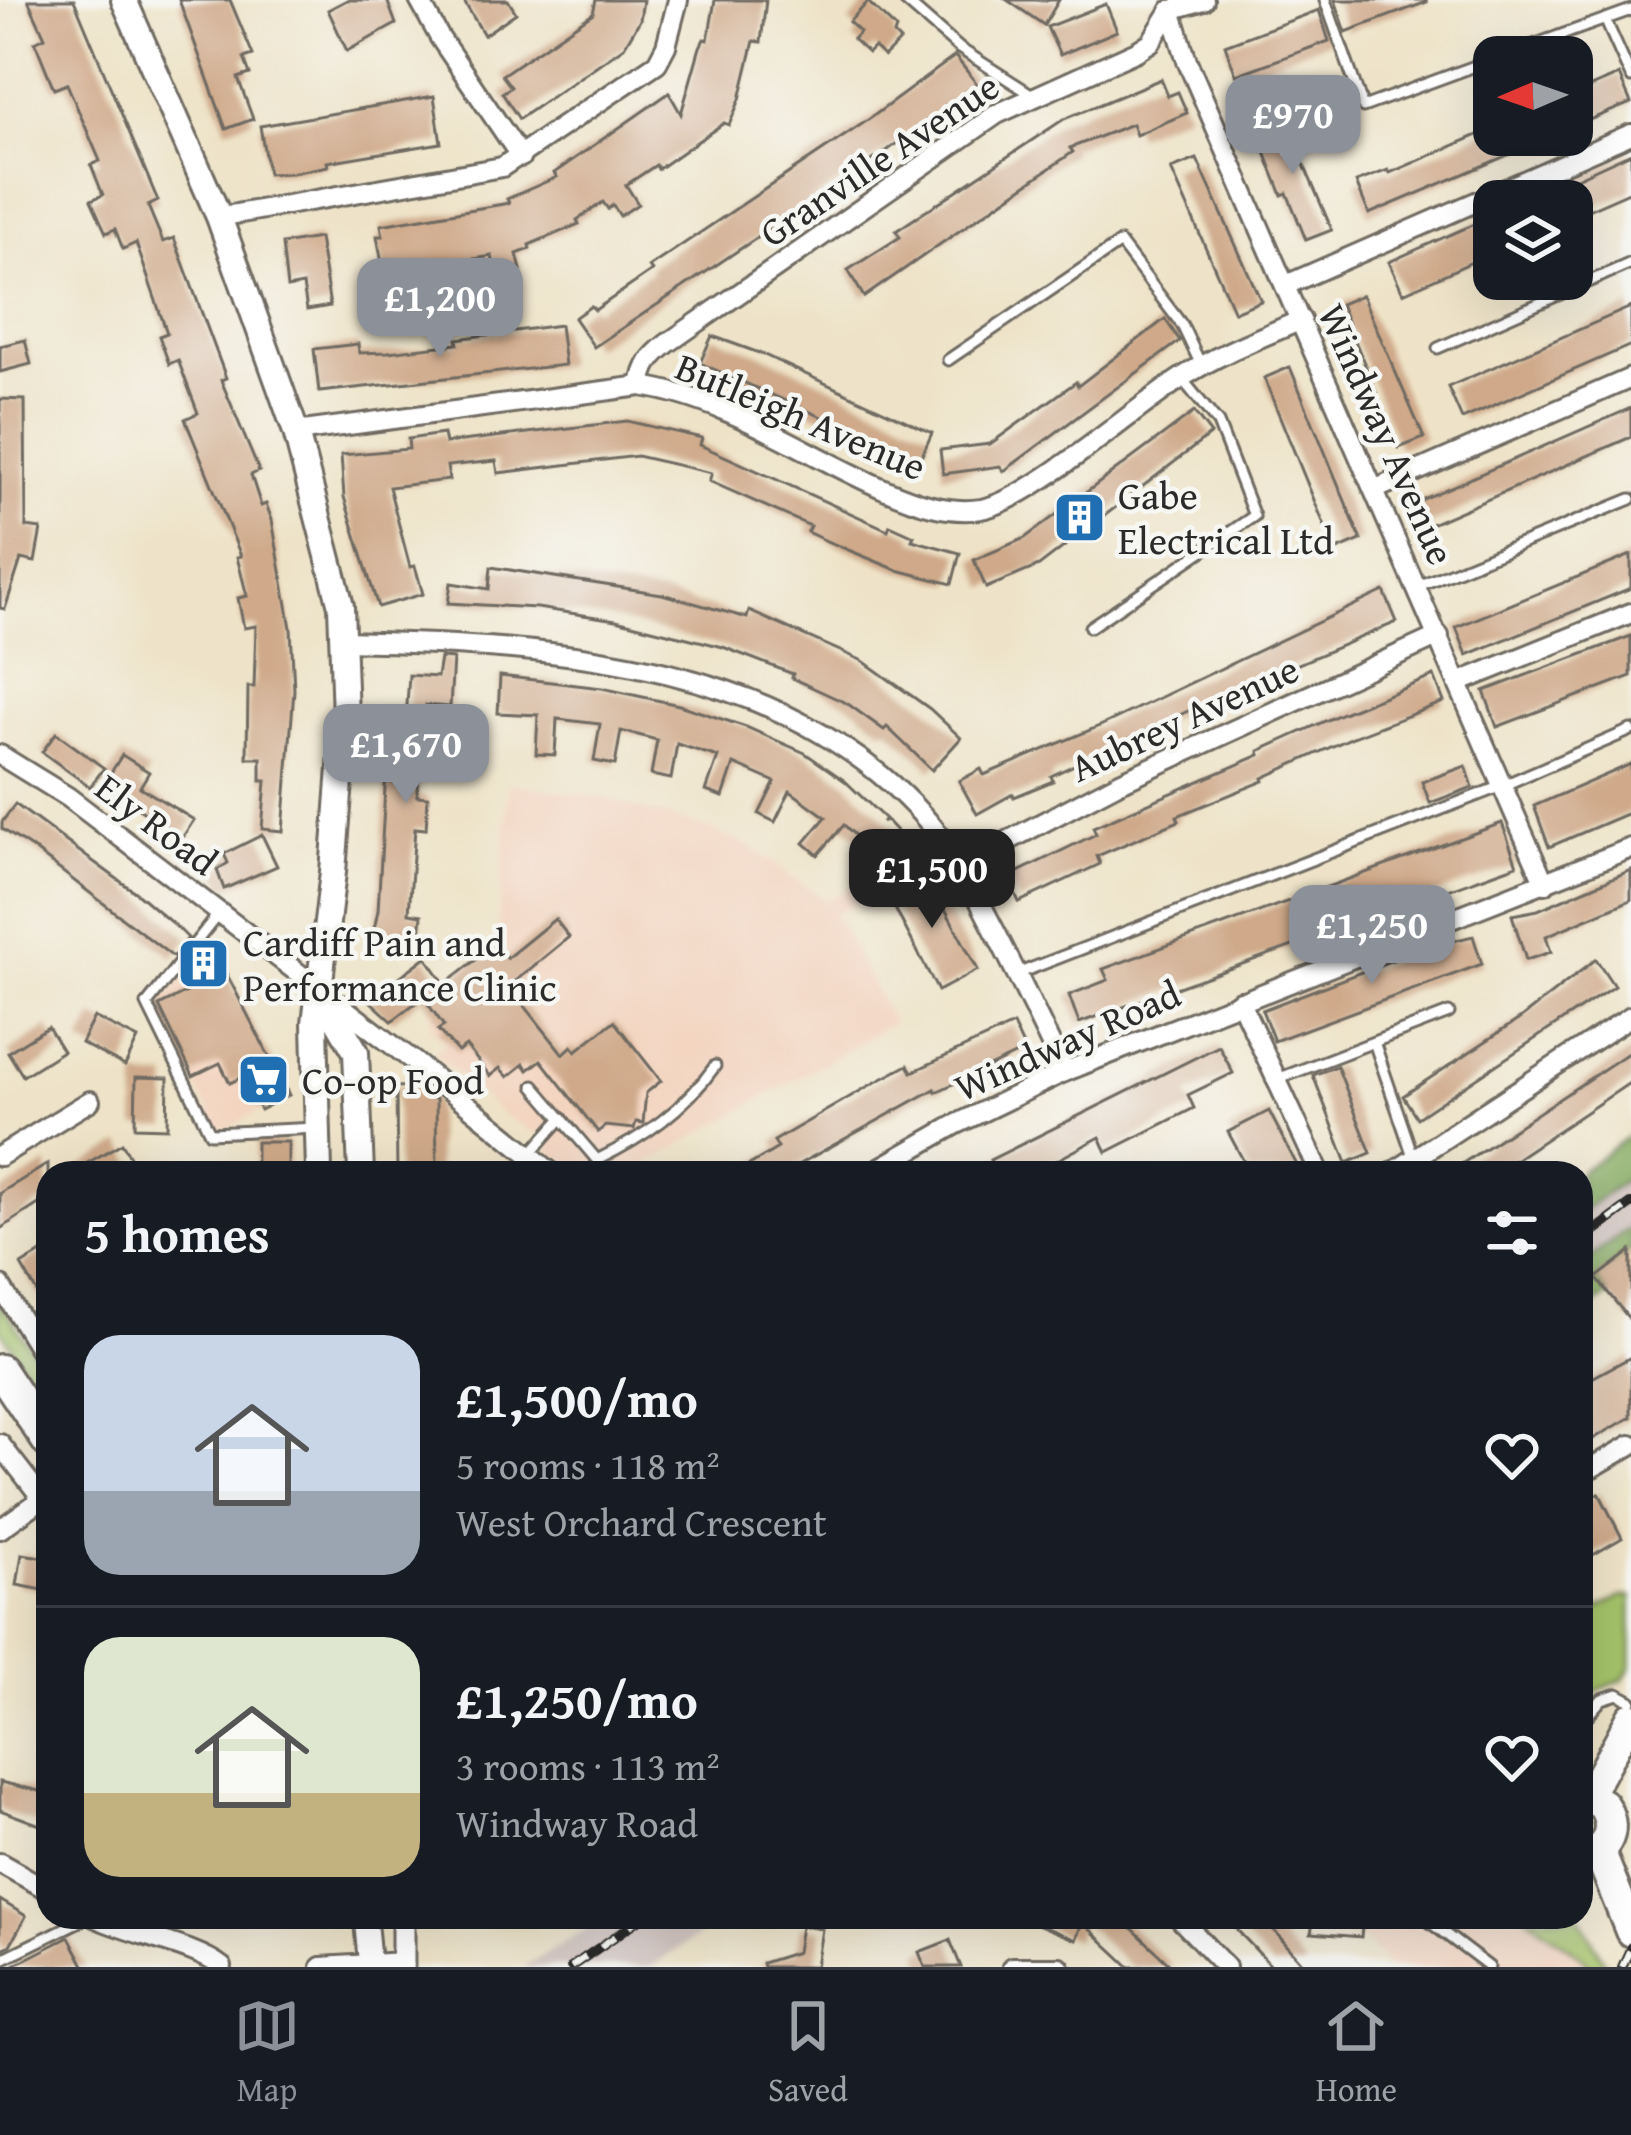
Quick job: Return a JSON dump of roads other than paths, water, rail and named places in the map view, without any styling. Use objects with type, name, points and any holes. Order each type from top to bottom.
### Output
[{"type":"highway","points":[[0,1370],[36,1424]]},
{"type":"highway","points":[[1593,1799],[1602,1804],[1611,1822],[1607,1842],[1593,1852]]},
{"type":"highway","points":[[1593,1860],[1628,1924]]},
{"type":"main road","points":[[124,0],[219,217],[296,432],[337,583],[345,641],[345,716],[315,1023],[318,1161]]},
{"type":"main road","points":[[321,993],[356,1052],[361,1161]]},
{"type":"main road","points":[[1593,1781],[1631,1717]]},
{"type":"street","points":[[419,0],[521,157]]},
{"type":"street","points":[[219,217],[481,173],[521,157],[657,63],[678,0]]},
{"type":"street","points":[[1165,5],[1204,0]]},
{"type":"street","name":"Granville Avenue","points":[[641,386],[652,355],[997,114],[1151,42],[1165,5]]},
{"type":"street","name":"Windway Avenue","points":[[1165,5],[1545,884]]},
{"type":"street","points":[[1286,285],[1631,134]]},
{"type":"street","name":"Butleigh Avenue","points":[[296,432],[641,386],[705,403],[929,506],[981,508],[1019,494],[1202,365],[1301,320]]},
{"type":"street","points":[[1376,489],[1631,378]]},
{"type":"street","points":[[1460,682],[1631,613]]},
{"type":"street","name":"Aubrey Avenue","points":[[961,866],[1120,782],[1439,636]]},
{"type":"street","points":[[345,641],[556,653],[645,668],[738,696],[812,727],[882,775],[913,803],[961,866],[1064,1072]]},
{"type":"street","name":"Ely Road","points":[[0,755],[68,796],[538,1161]]},
{"type":"street","name":"Windway Road","points":[[892,1161],[1064,1072],[1631,848]]},
{"type":"street","points":[[1240,1001],[1314,1161]]},
{"type":"street","points":[[1411,1161],[1631,1016]]},
{"type":"street","points":[[0,1156],[90,1101]]},
{"type":"street","points":[[0,1285],[36,1344]]},
{"type":"street","points":[[0,1444],[36,1491]]},
{"type":"street","points":[[1593,1467],[1631,1445]]},
{"type":"street","points":[[0,1528],[36,1508]]},
{"type":"street","points":[[0,1863],[36,1883]]},
{"type":"street","points":[[120,1929],[199,1954],[222,1967]]},
{"type":"street","points":[[366,1929],[369,1965]]},
{"type":"street","points":[[321,1967],[404,1964],[403,1929]]},
{"type":"street","points":[[1187,1929],[1212,1962]]},
{"type":"street","points":[[1012,1967],[1060,1967]]},
{"type":"lane","points":[[904,0],[959,48],[1034,96]]},
{"type":"lane","points":[[1325,0],[1363,106],[1473,67]]},
{"type":"lane","points":[[1558,36],[1631,10]]},
{"type":"lane","points":[[1605,19],[1631,76]]},
{"type":"lane","points":[[948,360],[1120,243],[1182,326],[1202,365]]},
{"type":"lane","points":[[1438,348],[1631,262]]},
{"type":"lane","points":[[1090,627],[1254,517],[1218,423],[1181,378]]},
{"type":"lane","points":[[1418,586],[1631,499]]},
{"type":"lane","points":[[1017,974],[1504,785],[1631,730]]},
{"type":"lane","points":[[219,913],[147,1004],[210,1132],[317,1128]]},
{"type":"lane","points":[[1274,1081],[1449,1013]]},
{"type":"lane","points":[[1374,1042],[1414,1159]]},
{"type":"lane","points":[[534,1086],[596,1160],[640,1139],[696,1092],[715,1066]]},
{"type":"lane","points":[[530,1154],[562,1118]]},
{"type":"lane","points":[[1593,1709],[1602,1699],[1618,1694],[1631,1701]]},
{"type":"lane","points":[[0,1960],[66,1929]]},
{"type":"lane","points":[[1439,1929],[1489,1967]]},
{"type":"railway","points":[[1593,1232],[1631,1204]]},
{"type":"railway","points":[[571,1967],[626,1929]]},
{"type":"railway","points":[[1622,1967],[1631,1947]]},
{"type":"place","name":"Gabe Electrical Ltd","points":[[1079,517]]},
{"type":"place","name":"Cardiff Pain and Performance Clinic","points":[[204,964]]},
{"type":"place","name":"Co-op Food","points":[[263,1080]]}]
